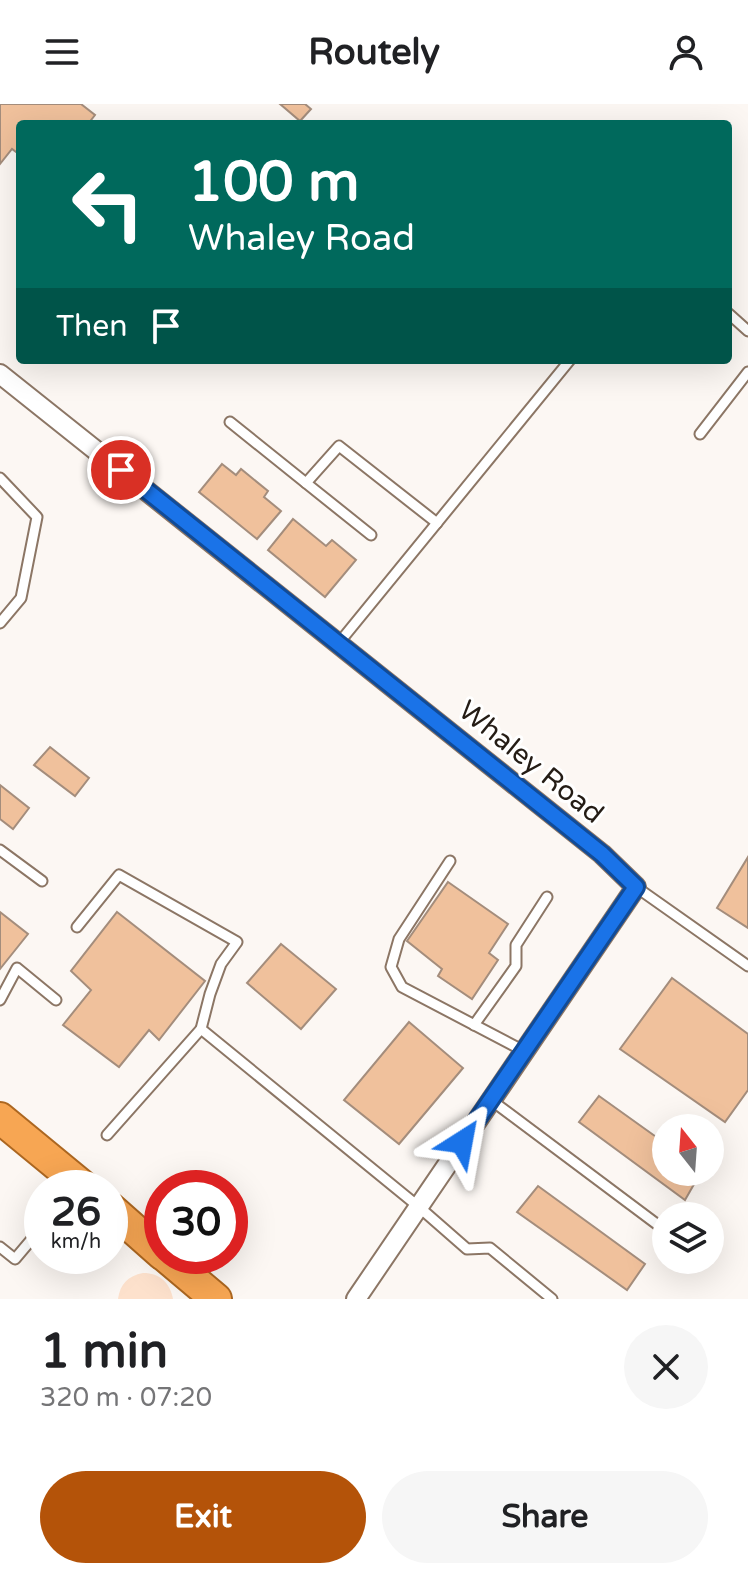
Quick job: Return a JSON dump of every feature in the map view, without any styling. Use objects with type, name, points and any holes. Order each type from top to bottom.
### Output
[{"type":"highway","points":[[0,1118],[61,1170]]},
{"type":"highway","points":[[128,1224],[144,1238]]},
{"type":"highway","points":[[183,1274],[197,1288],[216,1299]]},
{"type":"street","name":"Whaley Road","points":[[0,374],[602,854],[636,887]]},
{"type":"street","points":[[356,1299],[636,887]]},
{"type":"lane","points":[[732,317],[748,331]]},
{"type":"lane","points":[[338,644],[567,364]]},
{"type":"lane","points":[[700,434],[748,372]]},
{"type":"lane","points":[[230,422],[371,535]]},
{"type":"lane","points":[[306,483],[339,446],[437,523]]},
{"type":"lane","points":[[0,478],[37,517],[21,598],[0,623]]},
{"type":"lane","points":[[0,850],[42,881]]},
{"type":"lane","points":[[450,861],[399,939],[391,967],[402,987],[524,1051]]},
{"type":"lane","points":[[77,927],[119,875],[237,942],[221,964],[201,1029],[107,1135]]},
{"type":"lane","points":[[636,887],[748,966]]},
{"type":"lane","points":[[474,1025],[516,966],[516,945],[547,897]]},
{"type":"lane","points":[[0,1000],[17,968],[56,1000]]},
{"type":"lane","points":[[201,1029],[467,1249],[490,1248],[552,1299]]},
{"type":"lane","points":[[491,1100],[652,1221]]},
{"type":"lane","points":[[0,1247],[15,1259],[24,1248]]},
{"type":"shaded area","points":[[143,1273],[163,1280],[173,1299],[118,1299],[121,1289],[133,1276]]},
{"type":"building","points":[[0,104],[81,104],[95,115],[91,120],[16,120],[16,152],[12,149],[0,164]]},
{"type":"building","points":[[280,104],[305,104],[311,109],[299,120]]},
{"type":"building","points":[[222,464],[236,475],[241,469],[268,491],[264,497],[281,511],[257,539],[199,492]]},
{"type":"building","points":[[293,519],[326,546],[332,540],[356,560],[325,597],[268,550]]},
{"type":"building","points":[[50,747],[89,778],[75,796],[34,765]]},
{"type":"building","points":[[0,785],[29,808],[13,829],[0,819]]},
{"type":"building","points":[[748,857],[748,928],[717,908]]},
{"type":"building","points":[[448,882],[508,924],[489,953],[498,960],[472,999],[438,976],[442,969],[407,941]]},
{"type":"building","points":[[0,912],[28,934],[0,969]]},
{"type":"building","points":[[117,912],[205,981],[159,1040],[149,1030],[119,1067],[63,1025],[91,990],[71,971]]},
{"type":"building","points":[[281,944],[336,989],[301,1029],[247,983]]},
{"type":"building","points":[[672,978],[748,1034],[748,1090],[725,1122],[724,1114],[713,1114],[620,1049]]},
{"type":"building","points":[[409,1022],[463,1068],[399,1144],[344,1100]]},
{"type":"building","points":[[599,1096],[652,1134],[652,1176],[579,1122]]},
{"type":"building","points":[[538,1186],[645,1264],[627,1290],[517,1212]]},
{"type":"building","points":[[666,1186],[693,1186],[685,1200]]},
{"type":"route","points":[[121,470],[602,854],[636,887],[462,1142]]}]
